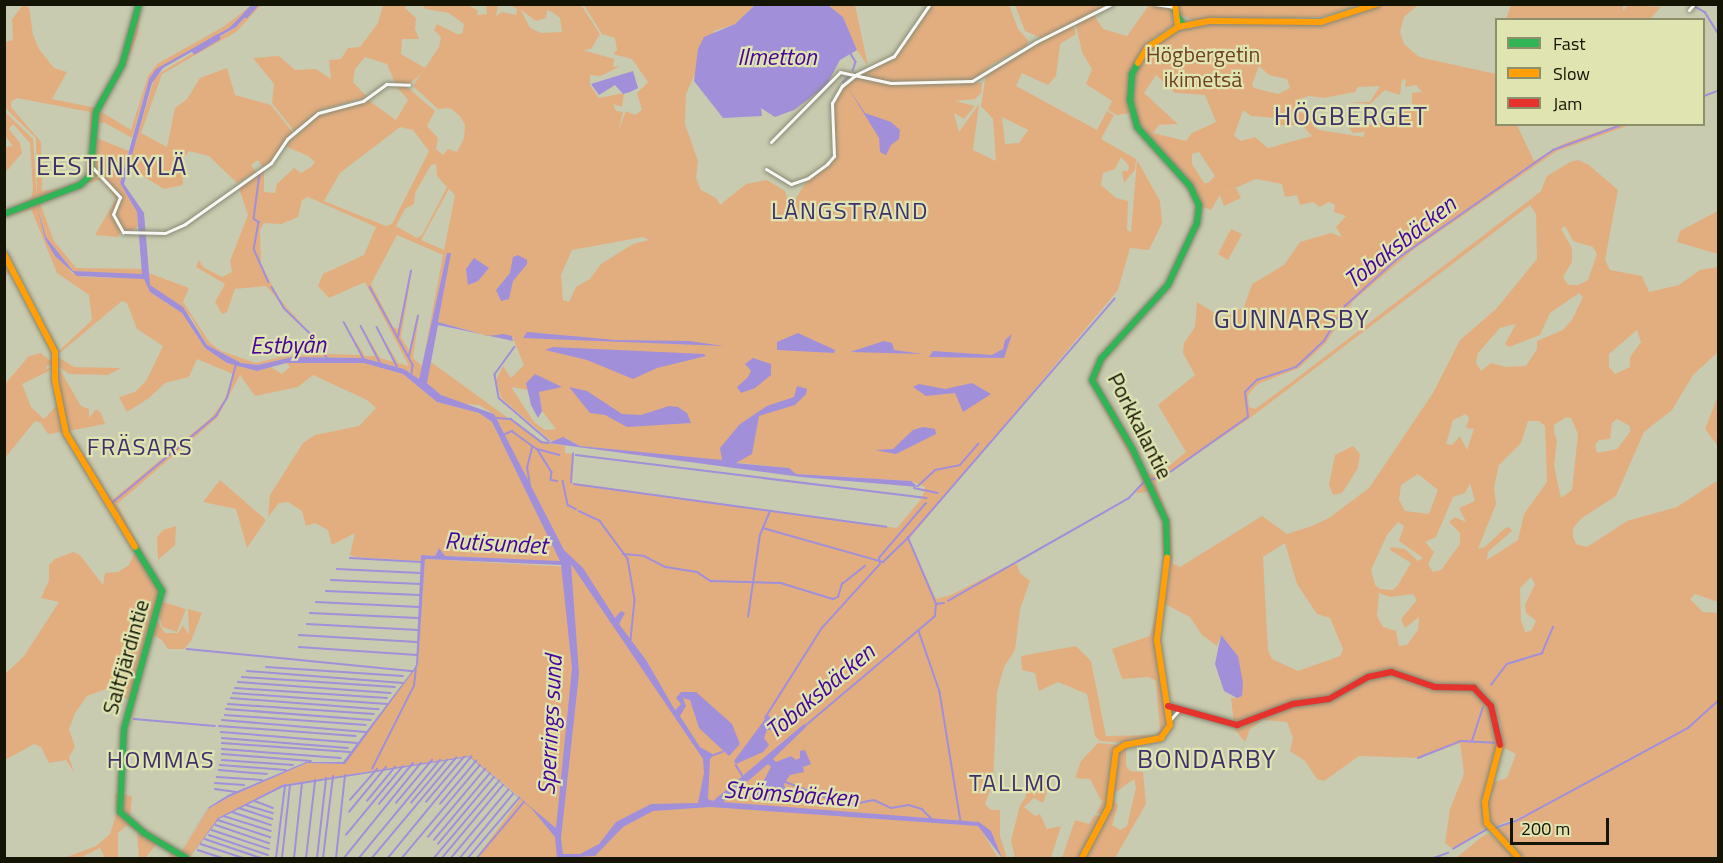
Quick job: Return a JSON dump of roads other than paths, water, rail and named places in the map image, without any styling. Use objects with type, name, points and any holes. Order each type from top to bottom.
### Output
[{"type":"street","points":[[4,214],[80,185],[93,168],[96,112],[122,65],[139,4]]},
{"type":"street","points":[[766,169],[791,184],[808,178],[834,156],[832,103],[842,86],[857,74],[894,56],[930,4]]},
{"type":"street","points":[[771,142],[840,72],[891,83],[972,81],[1025,48],[1112,4]]},
{"type":"street","points":[[1154,4],[1175,8],[1181,26]]},
{"type":"street","name":"Porkkalantie","points":[[1170,720],[1157,639],[1168,572],[1166,521],[1133,450],[1092,380],[1101,359],[1163,292],[1199,217],[1195,193],[1141,134],[1130,100],[1132,74],[1141,56],[1158,38],[1181,26],[1210,21],[1321,22],[1377,4]]},
{"type":"street","points":[[1689,10],[1694,4]]},
{"type":"street","points":[[93,168],[120,197],[113,214],[118,226],[137,235],[178,228],[268,165],[287,139],[318,113],[363,101],[386,84],[410,85]]},
{"type":"street","name":"Saltfjärdintie","points":[[4,254],[55,352],[55,380],[66,434],[162,591],[124,729],[119,808],[130,822],[181,856]]},
{"type":"street","points":[[1168,706],[1224,723],[1247,724],[1293,704],[1329,699],[1368,678],[1391,672],[1435,687],[1474,688],[1491,705],[1501,743],[1485,799],[1487,823],[1519,858]]},
{"type":"street","points":[[1082,858],[1109,807],[1114,754],[1122,746],[1161,738],[1168,732],[1170,720],[1180,709]]},
{"type":"water","points":[[252,5],[256,5],[236,27],[163,68],[152,83],[124,184],[144,213],[150,285],[183,307],[207,345],[241,363],[258,365],[292,357],[363,358],[404,369],[419,379],[447,253],[451,253],[438,322],[483,335],[438,325],[427,383],[441,395],[494,414],[564,550],[583,568],[615,618],[621,611],[625,613],[619,624],[646,660],[675,710],[681,704],[676,698],[681,692],[696,692],[732,724],[740,744],[729,756],[699,728],[690,700],[683,698],[686,706],[680,716],[700,747],[714,755],[710,759],[708,799],[713,801],[804,724],[806,727],[773,759],[776,762],[791,756],[796,760],[800,758],[800,751],[805,750],[811,764],[803,767],[804,772],[790,775],[784,784],[786,791],[775,801],[756,801],[753,788],[764,780],[771,767],[768,764],[723,802],[979,822],[991,831],[1002,858],[978,826],[710,807],[653,811],[623,827],[595,856],[557,858],[555,837],[531,808],[469,757],[283,787],[219,819],[189,858],[218,818],[282,785],[469,756],[556,828],[572,668],[561,565],[425,559],[418,665],[345,764],[307,763],[229,797],[208,809],[175,858],[209,807],[228,795],[306,762],[343,762],[416,666],[421,555],[435,556],[439,548],[445,556],[560,561],[492,422],[479,413],[437,402],[403,374],[364,363],[286,363],[257,371],[227,363],[205,348],[182,313],[150,292],[144,279],[77,276],[55,256],[45,239],[37,206],[46,237],[73,271],[142,274],[137,212],[120,183],[149,79],[156,69],[229,28]],"holes":[[[571,564],[703,759],[704,773],[698,803],[651,804],[616,822],[599,844],[580,854],[563,854],[561,838],[579,674]]]},
{"type":"water","name":"Ilmetton","points":[[755,5],[828,5],[843,17],[857,50],[840,60],[826,86],[794,110],[775,117],[761,108],[762,116],[723,118],[694,81],[698,49],[704,37],[735,24]]},
{"type":"water","points":[[633,71],[638,88],[630,92],[623,94],[615,85],[599,95],[591,84]]},
{"type":"water","points":[[847,86],[865,113],[891,122],[900,130],[899,139],[891,145],[886,155],[880,152],[879,138]]},
{"type":"water","points":[[518,255],[527,260],[527,264],[513,281],[509,299],[501,301],[496,290],[510,273],[513,257]]},
{"type":"water","points":[[474,258],[489,268],[478,281],[468,285],[466,269]]},
{"type":"water","points":[[527,332],[616,340],[689,341],[724,346],[523,338]]},
{"type":"water","points":[[798,333],[835,350],[834,353],[777,350],[777,342]]},
{"type":"water","points":[[504,334],[512,336],[513,341],[489,336]]},
{"type":"water","points":[[1012,334],[1004,358],[929,357],[933,351],[992,355],[1003,349],[1005,340]]},
{"type":"water","points":[[884,341],[892,343],[894,350],[923,354],[850,352]]},
{"type":"water","points":[[553,347],[704,354],[706,356],[657,368],[633,379],[587,360],[545,350]]},
{"type":"water","points":[[753,358],[771,364],[771,375],[755,388],[741,393],[737,387],[748,377],[751,371],[745,364]]},
{"type":"water","points":[[535,374],[562,387],[539,392],[542,411],[538,418],[531,405],[526,383]]},
{"type":"water","points":[[972,383],[991,394],[963,412],[955,393],[926,396],[913,387],[919,384],[945,389]]},
{"type":"water","points":[[797,386],[807,389],[806,394],[795,405],[759,416],[752,454],[736,463],[789,468],[796,474],[911,481],[918,487],[801,477],[548,443],[563,437],[580,446],[722,460],[720,448],[740,424],[767,406],[794,397]]},
{"type":"water","points":[[569,387],[587,391],[622,414],[641,415],[669,406],[678,407],[687,413],[691,423],[627,427],[605,415],[590,413]]},
{"type":"water","points":[[923,427],[935,429],[936,434],[896,454],[875,450],[893,449],[913,430]]},
{"type":"water","points":[[1221,635],[1238,656],[1243,683],[1242,696],[1237,698],[1224,691],[1215,664]]},
{"type":"water","points":[[768,715],[771,719],[778,716],[783,722],[781,728],[767,730],[764,738],[769,745],[763,752],[736,764],[734,761]]},
{"type":"waterway","name":"Estbyån","points":[[246,15],[256,4]]},
{"type":"waterway","points":[[1694,6],[1705,12],[1718,33]]},
{"type":"waterway","name":"Estbyån","points":[[195,51],[217,38]]},
{"type":"waterway","points":[[851,54],[856,62],[853,71]]},
{"type":"waterway","points":[[843,82],[849,76]]},
{"type":"waterway","name":"Tobaksbäcken","points":[[1705,96],[1718,91]]},
{"type":"waterway","name":"Tobaksbäcken","points":[[1150,480],[1166,475],[1248,417],[1245,392],[1257,380],[1296,367],[1324,341],[1345,306],[1397,259],[1553,150],[1619,126]]},
{"type":"waterway","points":[[260,174],[254,219],[259,222],[254,249],[269,282]]},
{"type":"waterway","points":[[398,337],[411,271]]},
{"type":"waterway","points":[[272,287],[284,308],[316,339],[327,358]]},
{"type":"waterway","points":[[370,287],[413,365],[412,373]]},
{"type":"waterway","points":[[936,604],[908,538],[1114,299]]},
{"type":"waterway","points":[[409,356],[418,316]]},
{"type":"waterway","points":[[344,322],[364,359]]},
{"type":"waterway","points":[[361,326],[380,362]]},
{"type":"waterway","points":[[377,327],[397,366]]},
{"type":"waterway","points":[[515,347],[495,375],[499,398],[549,441]]},
{"type":"waterway","points":[[112,503],[216,416],[227,398],[236,364]]},
{"type":"waterway","points":[[496,418],[511,419],[541,442],[548,443]]},
{"type":"waterway","points":[[503,435],[512,431],[537,449],[559,455]]},
{"type":"waterway","points":[[918,486],[935,470],[960,465],[978,444]]},
{"type":"waterway","points":[[530,486],[527,468],[532,448]]},
{"type":"waterway","points":[[538,450],[552,472],[551,480],[557,481]]},
{"type":"waterway","points":[[571,483],[573,454]]},
{"type":"waterway","points":[[576,455],[926,498]]},
{"type":"waterway","points":[[563,481],[568,505],[576,509]]},
{"type":"waterway","name":"Tobaksbäcken","points":[[948,601],[1129,498],[1143,483]]},
{"type":"waterway","points":[[574,484],[886,527]]},
{"type":"waterway","points":[[914,488],[937,493]]},
{"type":"waterway","points":[[765,718],[822,628],[880,564],[879,558],[926,503]]},
{"type":"waterway","points":[[579,511],[600,521],[628,559],[635,600],[631,640]]},
{"type":"waterway","points":[[748,617],[760,535],[770,511]]},
{"type":"waterway","points":[[763,528],[883,562],[908,538]]},
{"type":"waterway","points":[[623,554],[644,556],[666,567],[697,572],[711,581],[781,583],[833,599],[838,597],[842,584],[865,566]]},
{"type":"waterway","points":[[350,558],[421,562]]},
{"type":"waterway","points":[[337,569],[420,573]]},
{"type":"waterway","points":[[331,580],[420,584]]},
{"type":"waterway","points":[[326,591],[419,595]]},
{"type":"waterway","points":[[316,602],[419,607]]},
{"type":"waterway","name":"Tobaksbäcken","points":[[805,726],[935,616],[936,604],[944,603]]},
{"type":"waterway","points":[[310,613],[418,618]]},
{"type":"waterway","points":[[307,624],[418,630]]},
{"type":"waterway","points":[[1491,685],[1507,664],[1542,653],[1553,627]]},
{"type":"waterway","points":[[919,631],[940,692],[961,822]]},
{"type":"waterway","points":[[299,635],[417,642]]},
{"type":"waterway","points":[[299,647],[417,655]]},
{"type":"waterway","points":[[187,649],[413,671]]},
{"type":"waterway","points":[[266,667],[403,676]]},
{"type":"waterway","points":[[372,769],[414,686],[416,667]]},
{"type":"waterway","points":[[247,671],[403,683]]},
{"type":"waterway","points":[[242,677],[395,687]]},
{"type":"waterway","points":[[238,682],[391,693]]},
{"type":"waterway","points":[[235,688],[387,698]]},
{"type":"waterway","points":[[233,693],[387,704]]},
{"type":"waterway","points":[[231,698],[379,709]]},
{"type":"waterway","points":[[1495,828],[1518,820],[1688,728],[1718,701]]},
{"type":"waterway","points":[[228,704],[374,714]]},
{"type":"waterway","points":[[1472,741],[1483,708]]},
{"type":"waterway","points":[[226,709],[371,720]]},
{"type":"waterway","points":[[225,715],[366,725]]},
{"type":"waterway","points":[[134,719],[215,726]]},
{"type":"waterway","points":[[222,720],[366,732]]},
{"type":"waterway","points":[[219,726],[356,736]]},
{"type":"waterway","points":[[221,732],[357,743]]},
{"type":"waterway","points":[[222,738],[348,748]]},
{"type":"waterway","points":[[1418,758],[1461,741],[1494,743]]},
{"type":"waterway","points":[[222,743],[350,752]]},
{"type":"waterway","points":[[222,749],[341,758]]},
{"type":"waterway","points":[[714,755],[722,752]]},
{"type":"waterway","points":[[222,754],[311,761]]},
{"type":"waterway","points":[[426,802],[464,757]]},
{"type":"waterway","points":[[388,858],[471,757]]},
{"type":"waterway","points":[[372,858],[456,758]]},
{"type":"waterway","points":[[222,760],[293,765]]},
{"type":"waterway","points":[[396,803],[432,760]]},
{"type":"waterway","points":[[359,858],[440,760]]},
{"type":"waterway","points":[[411,803],[447,760]]},
{"type":"waterway","points":[[440,804],[476,761]]},
{"type":"waterway","points":[[379,804],[413,763]]},
{"type":"waterway","points":[[344,858],[421,763]]},
{"type":"waterway","points":[[220,765],[286,770]]},
{"type":"waterway","points":[[402,858],[480,765]]},
{"type":"waterway","name":"Strömsbäcken","points":[[736,765],[743,776]]},
{"type":"waterway","points":[[346,835],[403,766]]},
{"type":"waterway","points":[[349,812],[386,767]]},
{"type":"waterway","points":[[367,801],[395,767]]},
{"type":"waterway","points":[[350,800],[377,769]]},
{"type":"waterway","points":[[428,837],[485,769]]},
{"type":"waterway","points":[[219,770],[267,774]]},
{"type":"waterway","points":[[434,840],[490,773]]},
{"type":"waterway","points":[[336,858],[345,775]]},
{"type":"waterway","points":[[217,777],[262,780]]},
{"type":"waterway","points":[[323,858],[333,777]]},
{"type":"waterway","points":[[438,844],[494,777]]},
{"type":"waterway","points":[[317,858],[326,779]]},
{"type":"waterway","points":[[306,858],[315,781]]},
{"type":"waterway","points":[[434,858],[499,781]]},
{"type":"waterway","name":"Strömsbäcken","points":[[786,782],[824,797],[854,804],[874,800],[891,808],[909,805],[922,809],[932,819]]},
{"type":"waterway","points":[[215,783],[244,785]]},
{"type":"waterway","points":[[294,858],[302,783]]},
{"type":"waterway","points":[[282,858],[290,785]]},
{"type":"waterway","points":[[442,858],[503,785]]},
{"type":"waterway","points":[[276,858],[285,786]]},
{"type":"waterway","points":[[215,789],[236,792]]},
{"type":"waterway","points":[[451,858],[508,790]]},
{"type":"waterway","points":[[460,858],[513,794]]},
{"type":"waterway","points":[[468,858],[519,798]]},
{"type":"waterway","points":[[255,801],[273,808]]},
{"type":"waterway","name":"Sperrings sund","points":[[477,858],[524,802]]},
{"type":"waterway","points":[[246,805],[273,813]]},
{"type":"waterway","points":[[239,808],[272,819]]},
{"type":"waterway","points":[[232,812],[271,825]]},
{"type":"waterway","points":[[224,816],[271,831]]},
{"type":"waterway","points":[[218,820],[270,837]]},
{"type":"waterway","points":[[216,825],[269,843]]},
{"type":"waterway","points":[[1453,849],[1487,829]]},
{"type":"waterway","points":[[212,830],[269,849]]},
{"type":"waterway","points":[[209,835],[268,855]]},
{"type":"waterway","points":[[205,839],[261,858]]},
{"type":"waterway","points":[[201,844],[243,858]]},
{"type":"waterway","points":[[198,850],[223,858]]},
{"type":"waterway","points":[[1434,858],[1448,853]]},
{"type":"district","name":"HÖGBERGET","points":[[1351,116]]},
{"type":"district","name":"EESTINKYLÄ","points":[[112,166]]},
{"type":"district","name":"LÅNGSTRAND","points":[[850,211]]},
{"type":"district","name":"GUNNARSBY","points":[[1292,319]]},
{"type":"district","name":"FRÄSARS","points":[[140,447]]},
{"type":"district","name":"BONDARBY","points":[[1207,759]]},
{"type":"district","name":"HOMMAS","points":[[161,760]]},
{"type":"district","name":"TALLMO","points":[[1016,783]]},
{"type":"park label","name":"Högbergetin ikimetsä","points":[[1203,66]]},
{"type":"water label","name":"Rutisundet","points":[[496,543]]}]
